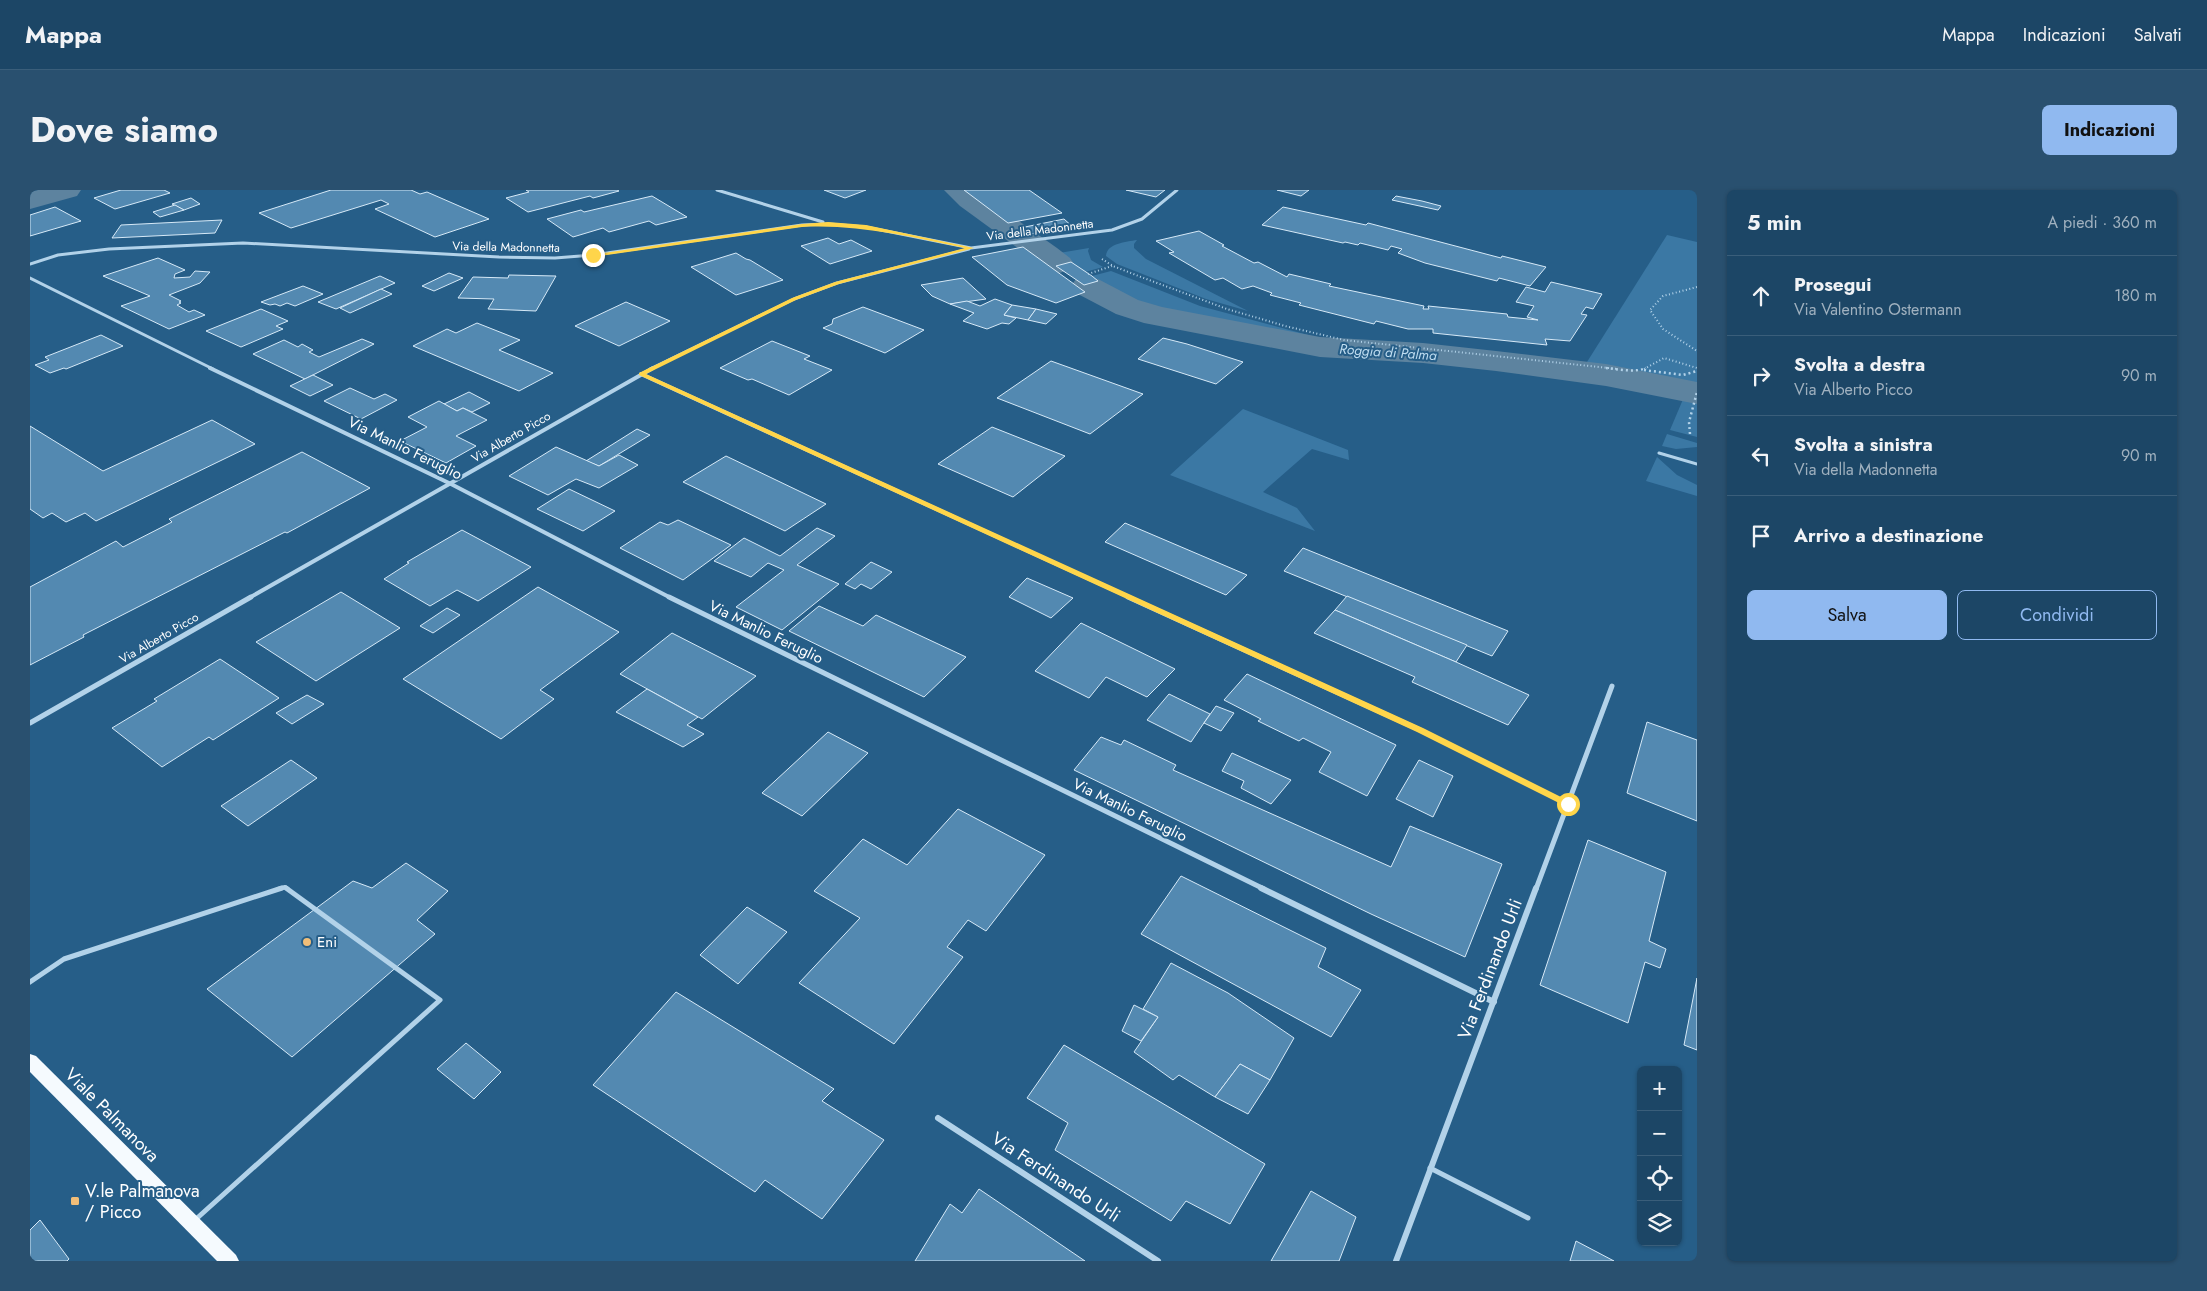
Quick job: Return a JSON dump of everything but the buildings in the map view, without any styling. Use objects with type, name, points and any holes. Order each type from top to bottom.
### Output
[{"type":"main road","name":"Viale Palmanova","points":[[30,1061],[230,1261]]},
{"type":"street","points":[[717,190],[828,224]]},
{"type":"street","name":"Via della Madonnetta","points":[[30,264],[58,255],[109,248],[243,243],[499,257],[555,258],[593,255],[802,225],[828,224],[866,227],[972,248],[1112,230],[1142,219],[1176,190]]},
{"type":"street","name":"Via Alberto Picco","points":[[30,723],[641,374],[794,299],[837,283],[972,248]]},
{"type":"street","name":"Via Manlio Feruglio","points":[[30,278],[274,400],[451,484],[718,622],[1494,1002]]},
{"type":"street","points":[[641,374],[1420,730],[1568,804]]},
{"type":"street","name":"Via Ferdinando Urli","points":[[1396,1261],[1612,686]]},
{"type":"street","name":"Via Ferdinando Urli","points":[[938,1118],[1158,1261]]},
{"type":"lane","points":[[1659,453],[1697,464]]},
{"type":"lane","points":[[30,982],[64,960],[285,887],[440,1000],[192,1223]]},
{"type":"lane","points":[[1430,1168],[1528,1218]]},
{"type":"path","points":[[1112,230],[1101,245],[1098,254],[1103,260],[1113,266],[1201,301],[1310,333],[1344,340],[1623,370],[1643,370],[1683,375],[1697,370]]},
{"type":"path","points":[[1088,274],[1113,266]]},
{"type":"path","points":[[1697,286],[1664,296],[1650,310],[1653,320],[1666,332],[1697,351]]},
{"type":"path","points":[[1643,370],[1664,358],[1697,370]]},
{"type":"path","points":[[1697,392],[1695,412],[1688,430],[1690,435],[1697,437]]},
{"type":"shaded area","points":[[1667,235],[1697,242],[1697,389],[1599,370],[1587,362]]},
{"type":"shaded area","points":[[1137,240],[1134,248],[1146,259],[1248,311],[1206,299],[1117,264],[1106,256],[1113,246]]},
{"type":"shaded area","points":[[1089,248],[1091,260],[1103,267],[1085,272],[1059,253]]},
{"type":"shaded area","points":[[1111,271],[1200,306],[1338,343],[1174,316],[1113,293],[1092,276]]},
{"type":"shaded area","points":[[1684,397],[1697,399],[1697,437],[1670,430]]},
{"type":"shaded area","points":[[1243,409],[1348,450],[1349,460],[1312,449],[1263,492],[1297,508],[1315,531],[1170,475]]},
{"type":"shaded area","points":[[1667,434],[1697,443],[1697,447],[1676,449],[1662,446]]},
{"type":"shaded area","points":[[1657,457],[1677,475],[1697,485],[1697,496],[1646,481]]},
{"type":"waterway","points":[[30,201],[67,190]]},
{"type":"waterway","name":"Roggia di Palma","points":[[958,190],[1059,264]]},
{"type":"waterway","name":"Roggia di Palma","points":[[1087,286],[1127,307],[1156,316],[1320,347],[1423,353],[1496,361],[1606,375],[1697,393]]},
{"type":"place","name":"Eni","points":[[307,942]]},
{"type":"place","name":"V.le Palmanova / Picco","points":[[75,1201]]},
{"type":"route","points":[[593,255],[802,225],[828,224],[848,224],[866,227],[972,248],[837,283],[794,299],[641,374],[1420,730],[1568,804]]}]
